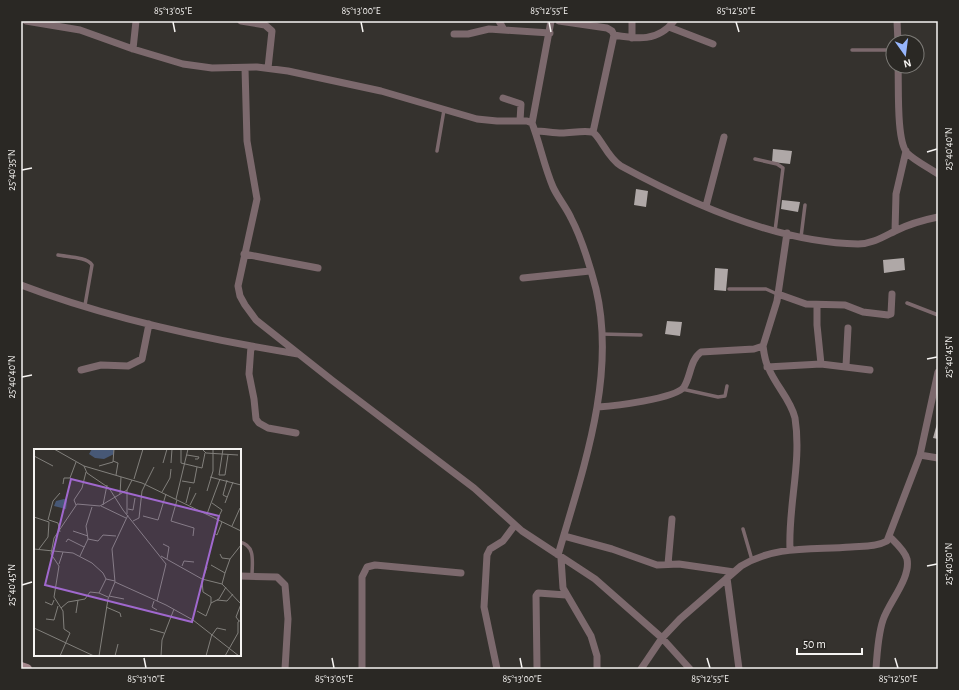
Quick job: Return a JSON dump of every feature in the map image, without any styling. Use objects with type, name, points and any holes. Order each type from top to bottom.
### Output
[{"type":"main road","points":[[21,667],[27,669]]},
{"type":"street","points":[[26,21],[80,30],[133,49],[183,64],[199,67],[268,68],[381,91],[486,121],[520,121],[533,127],[560,133],[593,132],[597,135],[608,155],[619,165],[706,206],[761,227],[801,237],[859,244],[881,238],[920,221],[938,217]]},
{"type":"street","points":[[133,49],[136,21]]},
{"type":"street","points":[[241,21],[270,27],[272,31],[268,68]]},
{"type":"street","points":[[499,21],[504,30]]},
{"type":"street","points":[[551,21],[533,127],[553,188],[571,217],[590,270],[599,305],[602,334],[598,407],[579,485],[559,556],[562,580],[566,595],[591,636],[597,656],[597,669]]},
{"type":"street","points":[[559,21],[607,28],[612,31],[614,35],[632,38],[652,37],[669,27],[674,21]]},
{"type":"street","points":[[632,21],[632,38]]},
{"type":"street","points":[[897,21],[898,34]]},
{"type":"street","points":[[669,27],[712,44]]},
{"type":"street","points":[[454,34],[468,34],[489,29],[550,33]]},
{"type":"street","points":[[593,132],[614,35]]},
{"type":"street","points":[[246,68],[247,141],[256,199],[238,286],[240,296],[247,309],[256,320],[298,354],[474,488],[515,525],[595,579],[662,638],[690,669]]},
{"type":"street","points":[[895,231],[896,194],[906,152],[900,127],[898,74]]},
{"type":"street","points":[[503,98],[521,104],[520,121]]},
{"type":"street","points":[[706,206],[724,137]]},
{"type":"street","points":[[906,152],[938,174]]},
{"type":"street","points":[[787,233],[778,294],[763,346],[768,366],[790,404],[796,426],[795,482],[789,524],[790,549]]},
{"type":"street","points":[[244,254],[318,268]]},
{"type":"street","points":[[523,278],[590,270]]},
{"type":"street","points":[[21,285],[149,324],[192,335],[298,354]]},
{"type":"street","points":[[778,294],[802,303],[817,305],[845,305],[863,312],[888,315],[892,314],[892,294]]},
{"type":"street","points":[[817,305],[817,325],[821,364]]},
{"type":"street","points":[[81,370],[101,365],[128,366],[142,359],[149,324]]},
{"type":"street","points":[[846,366],[848,328]]},
{"type":"street","points":[[250,346],[249,374],[256,419],[258,423],[268,428],[296,433]]},
{"type":"street","points":[[598,407],[637,402],[670,394],[682,389],[694,359],[701,352],[754,349],[763,346]]},
{"type":"street","points":[[768,366],[821,364],[870,370]]},
{"type":"street","points":[[641,669],[662,638],[680,619],[734,572],[763,554],[790,549],[880,545],[887,542],[920,455],[938,372]]},
{"type":"street","points":[[920,455],[938,458]]},
{"type":"street","points":[[668,564],[672,519]]},
{"type":"street","points":[[497,669],[484,607],[487,555],[490,550],[503,540],[515,525]]},
{"type":"street","points":[[564,536],[624,553],[652,564],[668,564],[734,572]]},
{"type":"street","points":[[876,669],[877,651],[884,618],[900,586],[907,566],[907,558],[890,537]]},
{"type":"street","points":[[362,669],[362,577],[367,567],[375,565],[461,573]]},
{"type":"street","points":[[241,576],[277,577],[285,585],[287,592],[288,627],[285,669]]},
{"type":"street","points":[[727,578],[739,669]]},
{"type":"street","points":[[537,667],[536,596],[538,593],[542,592],[566,595]]},
{"type":"lane","points":[[852,50],[885,50]]},
{"type":"lane","points":[[437,151],[444,110]]},
{"type":"lane","points":[[755,159],[777,164],[783,168],[775,230]]},
{"type":"lane","points":[[801,237],[806,206]]},
{"type":"lane","points":[[58,255],[90,262],[92,266],[85,305]]},
{"type":"lane","points":[[729,289],[766,289],[778,294]]},
{"type":"lane","points":[[908,303],[938,315]]},
{"type":"lane","points":[[602,334],[640,335]]},
{"type":"lane","points":[[682,389],[722,397],[725,396],[727,386]]},
{"type":"lane","points":[[743,529],[752,560]]},
{"type":"lane","points":[[241,542],[247,544],[252,550],[252,576]]},
{"type":"building","points":[[773,149],[792,151],[790,164],[772,162]]},
{"type":"building","points":[[636,189],[648,191],[646,207],[634,205]]},
{"type":"building","points":[[782,200],[800,202],[798,212],[781,209]]},
{"type":"building","points":[[904,258],[905,270],[884,273],[883,260]]},
{"type":"building","points":[[715,268],[728,269],[726,291],[714,290]]},
{"type":"building","points":[[667,321],[682,322],[680,336],[665,334]]},
{"type":"building","points":[[938,420],[938,439],[933,438]]}]
